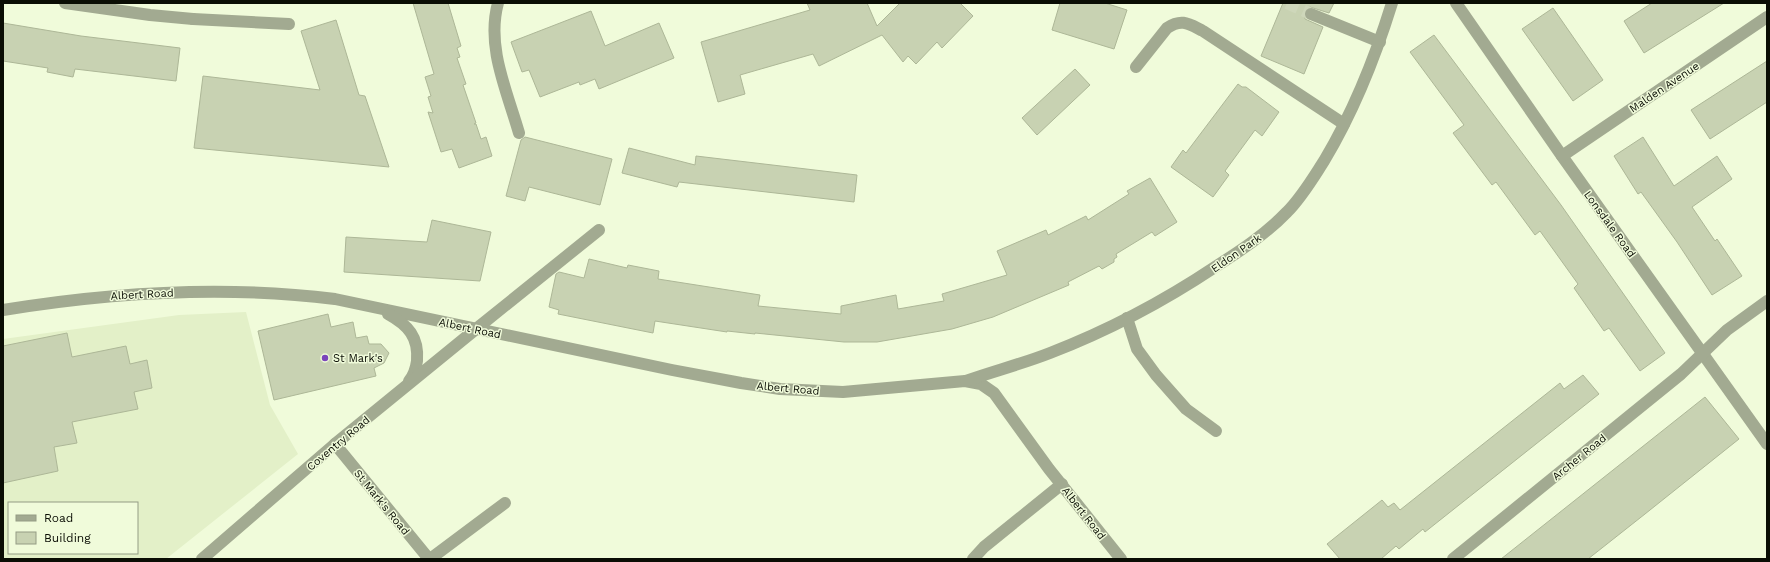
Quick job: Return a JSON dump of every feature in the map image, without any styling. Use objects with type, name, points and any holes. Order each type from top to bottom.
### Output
[{"type":"street","points":[[65,3],[150,15],[193,19],[289,24]]},
{"type":"street","points":[[498,3],[495,14],[494,33],[496,53],[519,133]]},
{"type":"street","name":"Eldon Park","points":[[965,381],[1050,353],[1127,318],[1199,278],[1230,258],[1272,226],[1287,212],[1307,187],[1344,124],[1361,91],[1380,42],[1392,3]]},
{"type":"street","name":"Lonsdale Road","points":[[1456,3],[1562,156],[1767,444]]},
{"type":"street","points":[[1311,14],[1380,42]]},
{"type":"street","name":"Malden Avenue","points":[[1562,156],[1767,17]]},
{"type":"street","points":[[1136,66],[1167,28],[1173,24],[1182,22],[1203,31],[1344,124]]},
{"type":"street","name":"Coventry Road","points":[[206,558],[335,444],[599,230]]},
{"type":"street","name":"Albert Road","points":[[3,310],[111,295],[168,292],[281,294],[335,299],[710,377],[780,389],[844,392],[965,381],[981,384],[994,392],[1062,484],[1121,559]]},
{"type":"street","name":"Archer Road","points":[[1453,559],[1681,374],[1727,330],[1767,301]]},
{"type":"street","name":"Albert Road","points":[[376,308],[398,320],[412,332],[415,338],[417,358],[414,372],[400,391]]},
{"type":"street","points":[[1127,318],[1137,349],[1156,375],[1186,409],[1216,431]]},
{"type":"street","name":"St Mark's Road","points":[[335,444],[430,559],[505,503]]},
{"type":"street","points":[[973,559],[984,547],[1062,484]]},
{"type":"shaded area","points":[[246,312],[270,405],[298,454],[166,559],[3,559],[3,339],[179,315]]},
{"type":"building","points":[[413,3],[448,3],[461,46],[457,48],[460,57],[457,58],[466,84],[463,85],[476,123],[474,124],[476,124],[481,139],[486,137],[492,156],[459,168],[452,149],[441,152],[428,112],[433,113],[428,97],[431,96],[425,77],[434,74]]},
{"type":"building","points":[[807,3],[867,3],[877,26],[900,3],[960,3],[973,16],[942,48],[937,42],[916,64],[908,56],[903,62],[882,35],[819,66],[813,54],[740,75],[745,94],[718,102],[701,42],[810,10]]},
{"type":"building","points":[[1060,3],[1105,3],[1127,10],[1114,49],[1052,30]]},
{"type":"building","points":[[1283,3],[1334,3],[1329,13],[1310,7],[1304,11],[1305,19],[1323,27],[1304,74],[1261,56]]},
{"type":"building","points":[[1652,3],[1724,3],[1644,53],[1624,21]]},
{"type":"building","points":[[1553,8],[1603,80],[1573,101],[1522,29]]},
{"type":"building","points":[[591,11],[605,46],[659,23],[674,58],[599,89],[595,79],[580,85],[579,82],[540,97],[529,70],[522,72],[511,42]]},
{"type":"building","points":[[336,20],[359,95],[365,96],[389,167],[194,148],[203,76],[320,90],[301,31]]},
{"type":"building","points":[[3,23],[81,36],[180,48],[176,81],[75,69],[73,77],[47,72],[48,68],[3,61]]},
{"type":"building","points":[[1434,35],[1561,205],[1665,353],[1640,371],[1609,328],[1604,331],[1574,288],[1578,284],[1540,231],[1535,235],[1496,182],[1492,185],[1453,133],[1464,125],[1410,52]]},
{"type":"building","points":[[1767,61],[1767,102],[1710,139],[1691,110]]},
{"type":"building","points":[[1075,69],[1090,85],[1037,135],[1022,118]]},
{"type":"building","points":[[1238,84],[1242,87],[1246,87],[1279,112],[1262,136],[1255,130],[1225,171],[1229,175],[1213,197],[1171,167],[1183,150],[1186,153]]},
{"type":"building","points":[[525,137],[612,159],[600,205],[529,187],[525,201],[506,196],[521,140]]},
{"type":"building","points":[[1643,137],[1674,186],[1717,156],[1732,179],[1692,207],[1715,241],[1717,239],[1742,276],[1712,295],[1677,242],[1641,192],[1638,194],[1614,156]]},
{"type":"building","points":[[629,148],[695,165],[696,156],[857,175],[854,202],[679,182],[677,187],[622,173]]},
{"type":"building","points":[[1150,178],[1177,222],[1155,236],[1152,232],[1116,254],[1117,257],[1114,259],[1114,262],[1102,269],[1099,266],[1068,282],[1069,285],[993,317],[952,329],[877,342],[844,342],[755,333],[727,332],[655,321],[653,333],[558,314],[559,310],[549,307],[556,274],[559,272],[584,278],[589,259],[627,268],[628,265],[659,271],[658,279],[760,295],[758,306],[841,314],[841,306],[896,295],[898,309],[944,301],[942,294],[1007,275],[997,251],[1046,230],[1048,235],[1086,216],[1088,220],[1129,194],[1127,191]]},
{"type":"building","points":[[432,220],[491,232],[480,281],[344,272],[346,237],[427,242]]},
{"type":"building","name":"St Mark's","points":[[328,314],[331,327],[353,322],[356,338],[367,336],[369,344],[381,344],[389,353],[384,363],[374,368],[376,376],[274,400],[258,331]]},
{"type":"building","points":[[67,333],[72,357],[126,346],[130,364],[147,360],[152,388],[134,392],[138,409],[72,422],[77,443],[54,447],[58,471],[3,483],[3,346]]},
{"type":"building","points":[[1583,375],[1599,394],[1425,532],[1423,529],[1399,549],[1396,546],[1381,559],[1340,559],[1327,544],[1382,500],[1388,507],[1394,503],[1400,510],[1560,383],[1564,389]]},
{"type":"building","points":[[1705,397],[1739,439],[1645,514],[1588,559],[1501,559]]},
{"type":"tunnel","points":[[1287,3],[1311,14]]},
{"type":"place","name":"St Mark's","points":[[325,358]]}]
